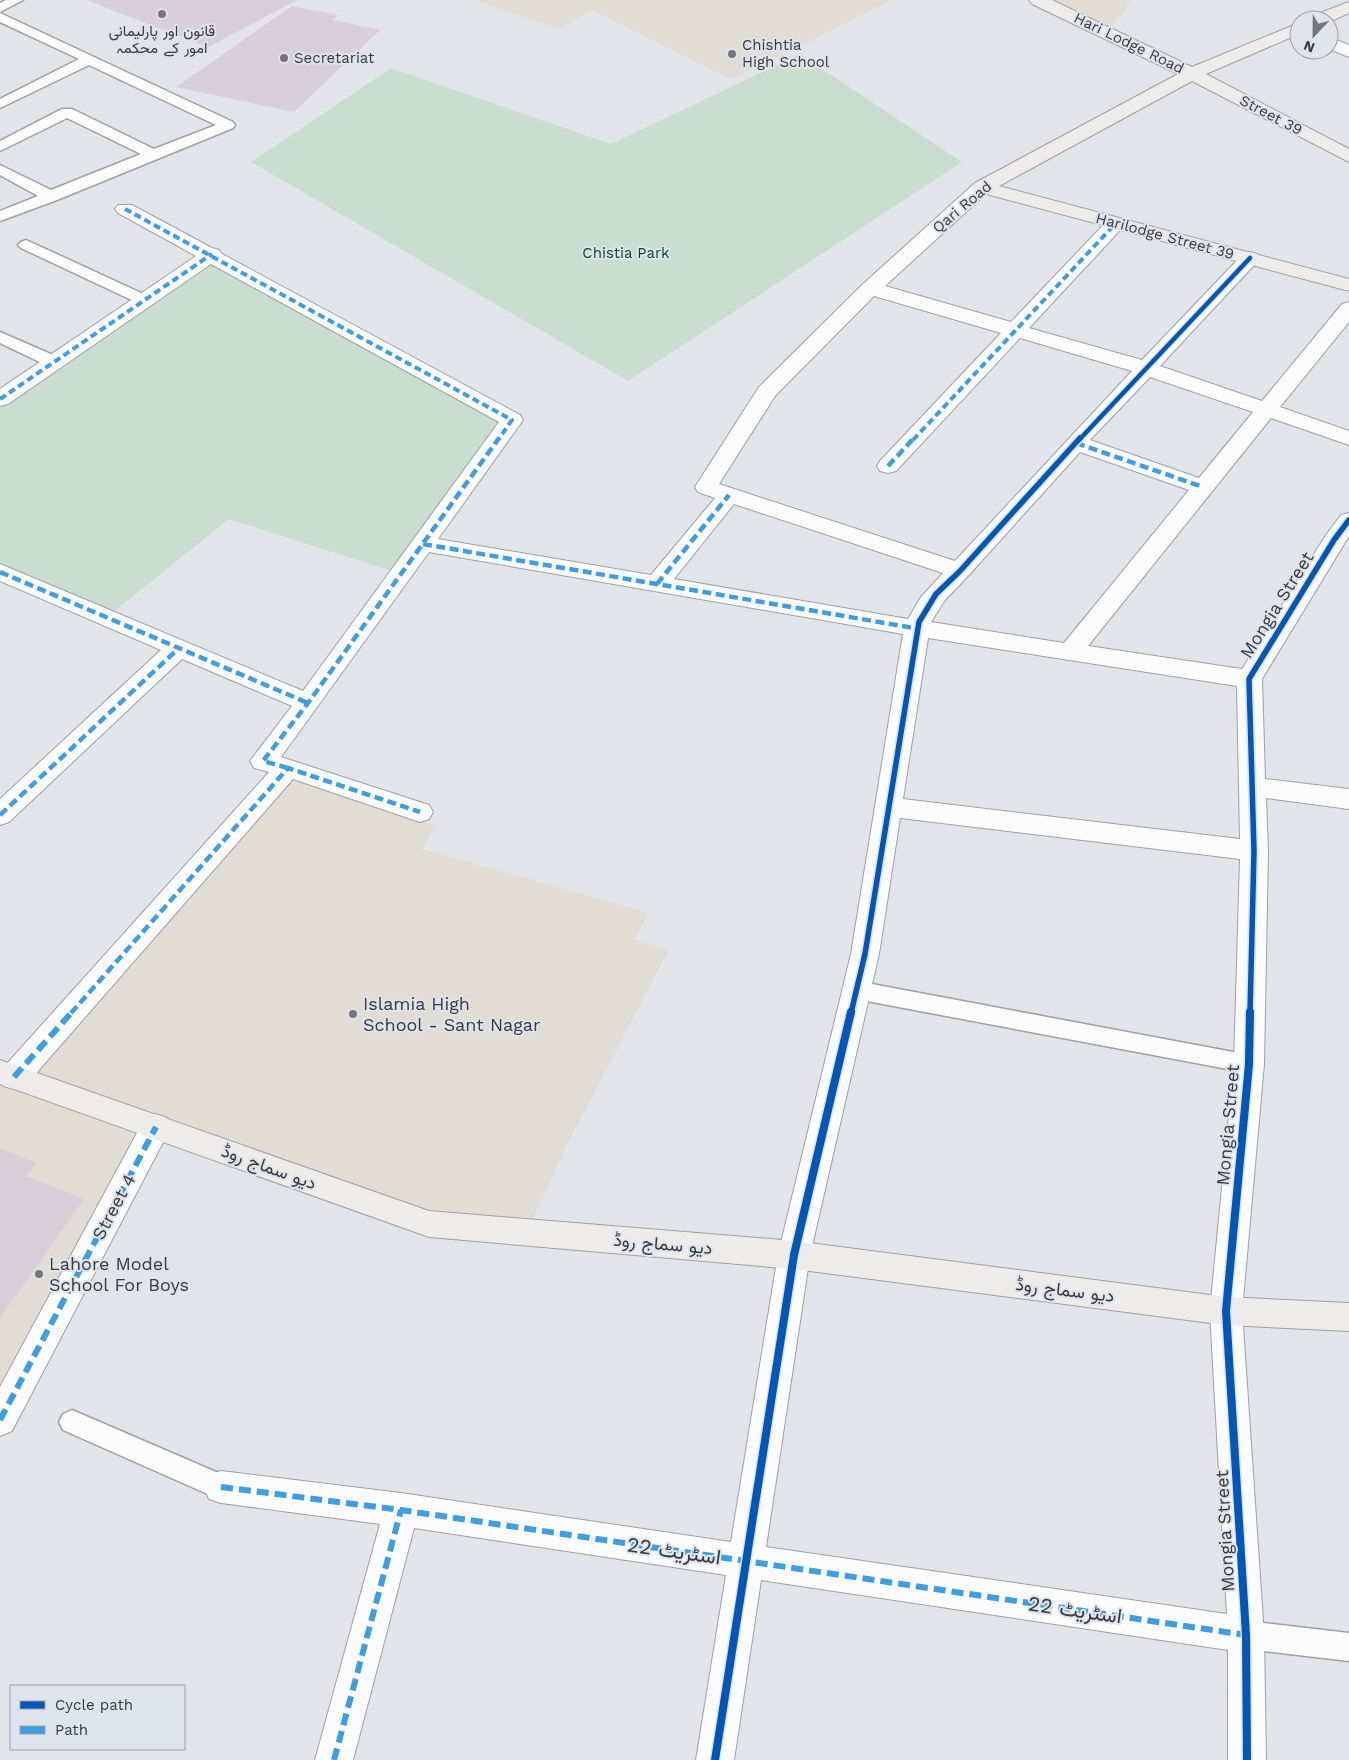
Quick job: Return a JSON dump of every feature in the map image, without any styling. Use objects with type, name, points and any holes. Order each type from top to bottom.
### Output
[{"type":"street","name":"Hari Lodge Road","points":[[1038,0],[1192,74]]},
{"type":"street","name":"Qari Road","points":[[729,495],[706,487],[767,392],[870,288],[982,187],[1192,74],[1289,32]]},
{"type":"street","name":"Street 39","points":[[1192,74],[1349,156]]},
{"type":"street","name":"Harilodge Street 39","points":[[982,187],[1349,285]]},
{"type":"street","points":[[125,209],[212,254],[512,420],[308,703],[263,760],[420,812]]},
{"type":"street","points":[[888,466],[1116,223]]},
{"type":"street","points":[[0,398],[212,254]]},
{"type":"street","points":[[714,1760],[744,1561],[794,1255],[865,954],[915,642],[914,628],[939,589],[960,571],[1076,443],[1250,258]]},
{"type":"street","points":[[870,288],[1146,368],[1349,438]]},
{"type":"street","points":[[1070,652],[1349,308]]},
{"type":"street","points":[[1076,443],[1203,487]]},
{"type":"street","points":[[656,584],[729,495],[960,571]]},
{"type":"street","name":"Mongia Street","points":[[1247,1760],[1246,1635],[1226,1311],[1249,1064],[1254,851],[1249,678],[1345,531]]},
{"type":"street","points":[[423,544],[914,628],[1249,678]]},
{"type":"street","points":[[0,572],[308,703]]},
{"type":"street","points":[[0,815],[180,648]]},
{"type":"street","points":[[7,1075],[288,768]]},
{"type":"street","points":[[1252,787],[1349,799]]},
{"type":"street","points":[[888,807],[1254,851]]},
{"type":"street","name":"دیو سماج روڈ","points":[[7,1075],[429,1224],[794,1255],[1226,1311],[1349,1317]]},
{"type":"street","name":"Street 4","points":[[0,1420],[156,1127]]},
{"type":"street","name":"اسٹریٹ 22","points":[[221,1488],[401,1510],[1246,1635]]},
{"type":"street","points":[[334,1760],[401,1510]]},
{"type":"lane","points":[[0,8],[16,0]]},
{"type":"lane","points":[[0,17],[228,125],[52,197],[0,216]]},
{"type":"lane","points":[[0,104],[88,60]]},
{"type":"lane","points":[[0,147],[67,112],[154,155]]},
{"type":"lane","points":[[0,169],[52,197]]},
{"type":"lane","points":[[26,245],[144,300]]},
{"type":"lane","points":[[0,337],[54,362]]},
{"type":"lane","points":[[856,990],[1249,1064]]},
{"type":"lane","points":[[72,1422],[221,1488]]},
{"type":"lane","points":[[1246,1635],[1349,1647]]},
{"type":"shaded area","name":"Chishtia High School","points":[[474,0],[893,0],[731,79],[593,10],[559,29]]},
{"type":"shaded area","points":[[1038,0],[1131,0],[1108,33]]},
{"type":"shaded area","name":"Islamia High School - Sant Nagar","points":[[281,775],[437,825],[422,849],[649,913],[634,940],[669,950],[566,1147],[527,1232],[429,1224],[156,1128],[0,1420],[0,1072]]},
{"type":"green space","name":"Chistia Park","points":[[800,54],[962,162],[628,381],[251,162],[391,68],[611,144]]},
{"type":"green space","points":[[212,254],[512,420],[401,574],[229,519],[107,617],[0,572],[0,398]]},
{"type":"building","name":"قانون اور پارلیمانی امور کے محکمہ","points":[[86,0],[297,0],[208,47]]},
{"type":"building","name":"Secretariat","points":[[292,6],[338,15],[333,20],[380,30],[294,112],[176,87]]},
{"type":"building","points":[[0,1148],[37,1163],[26,1176],[84,1199],[0,1318]]},
{"type":"marked path","points":[[125,209],[512,420],[308,703],[263,761],[288,768]]},
{"type":"marked path","points":[[888,466],[1116,223]]},
{"type":"marked path","points":[[0,399],[212,254]]},
{"type":"marked path","points":[[1076,443],[1203,487]]},
{"type":"marked path","points":[[657,584],[729,495]]},
{"type":"marked path","points":[[423,544],[914,628]]},
{"type":"marked path","points":[[0,572],[308,703]]},
{"type":"marked path","points":[[0,815],[179,648]]},
{"type":"marked path","points":[[14,1077],[288,768],[420,812]]},
{"type":"marked path","points":[[0,1420],[156,1127]]},
{"type":"marked path","points":[[221,1487],[401,1510],[1246,1635]]},
{"type":"marked path","points":[[334,1760],[401,1510]]},
{"type":"cycle path","points":[[715,1760],[794,1255],[865,954],[919,622],[923,612],[936,594],[960,571],[1072,447],[1250,258]]},
{"type":"cycle path","points":[[1247,1760],[1246,1635],[1226,1311],[1249,1064],[1254,851],[1249,679],[1334,540],[1349,520]]},
{"type":"place","name":"قانون اور پارلیمانی امور کے محکمہ","points":[[162,14]]},
{"type":"place","name":"Chishtia High School","points":[[732,54]]},
{"type":"place","name":"Secretariat","points":[[284,58]]},
{"type":"place","name":"Islamia High School - Sant Nagar","points":[[353,1014]]},
{"type":"place","name":"Lahore Model School For Boys","points":[[39,1274]]}]
